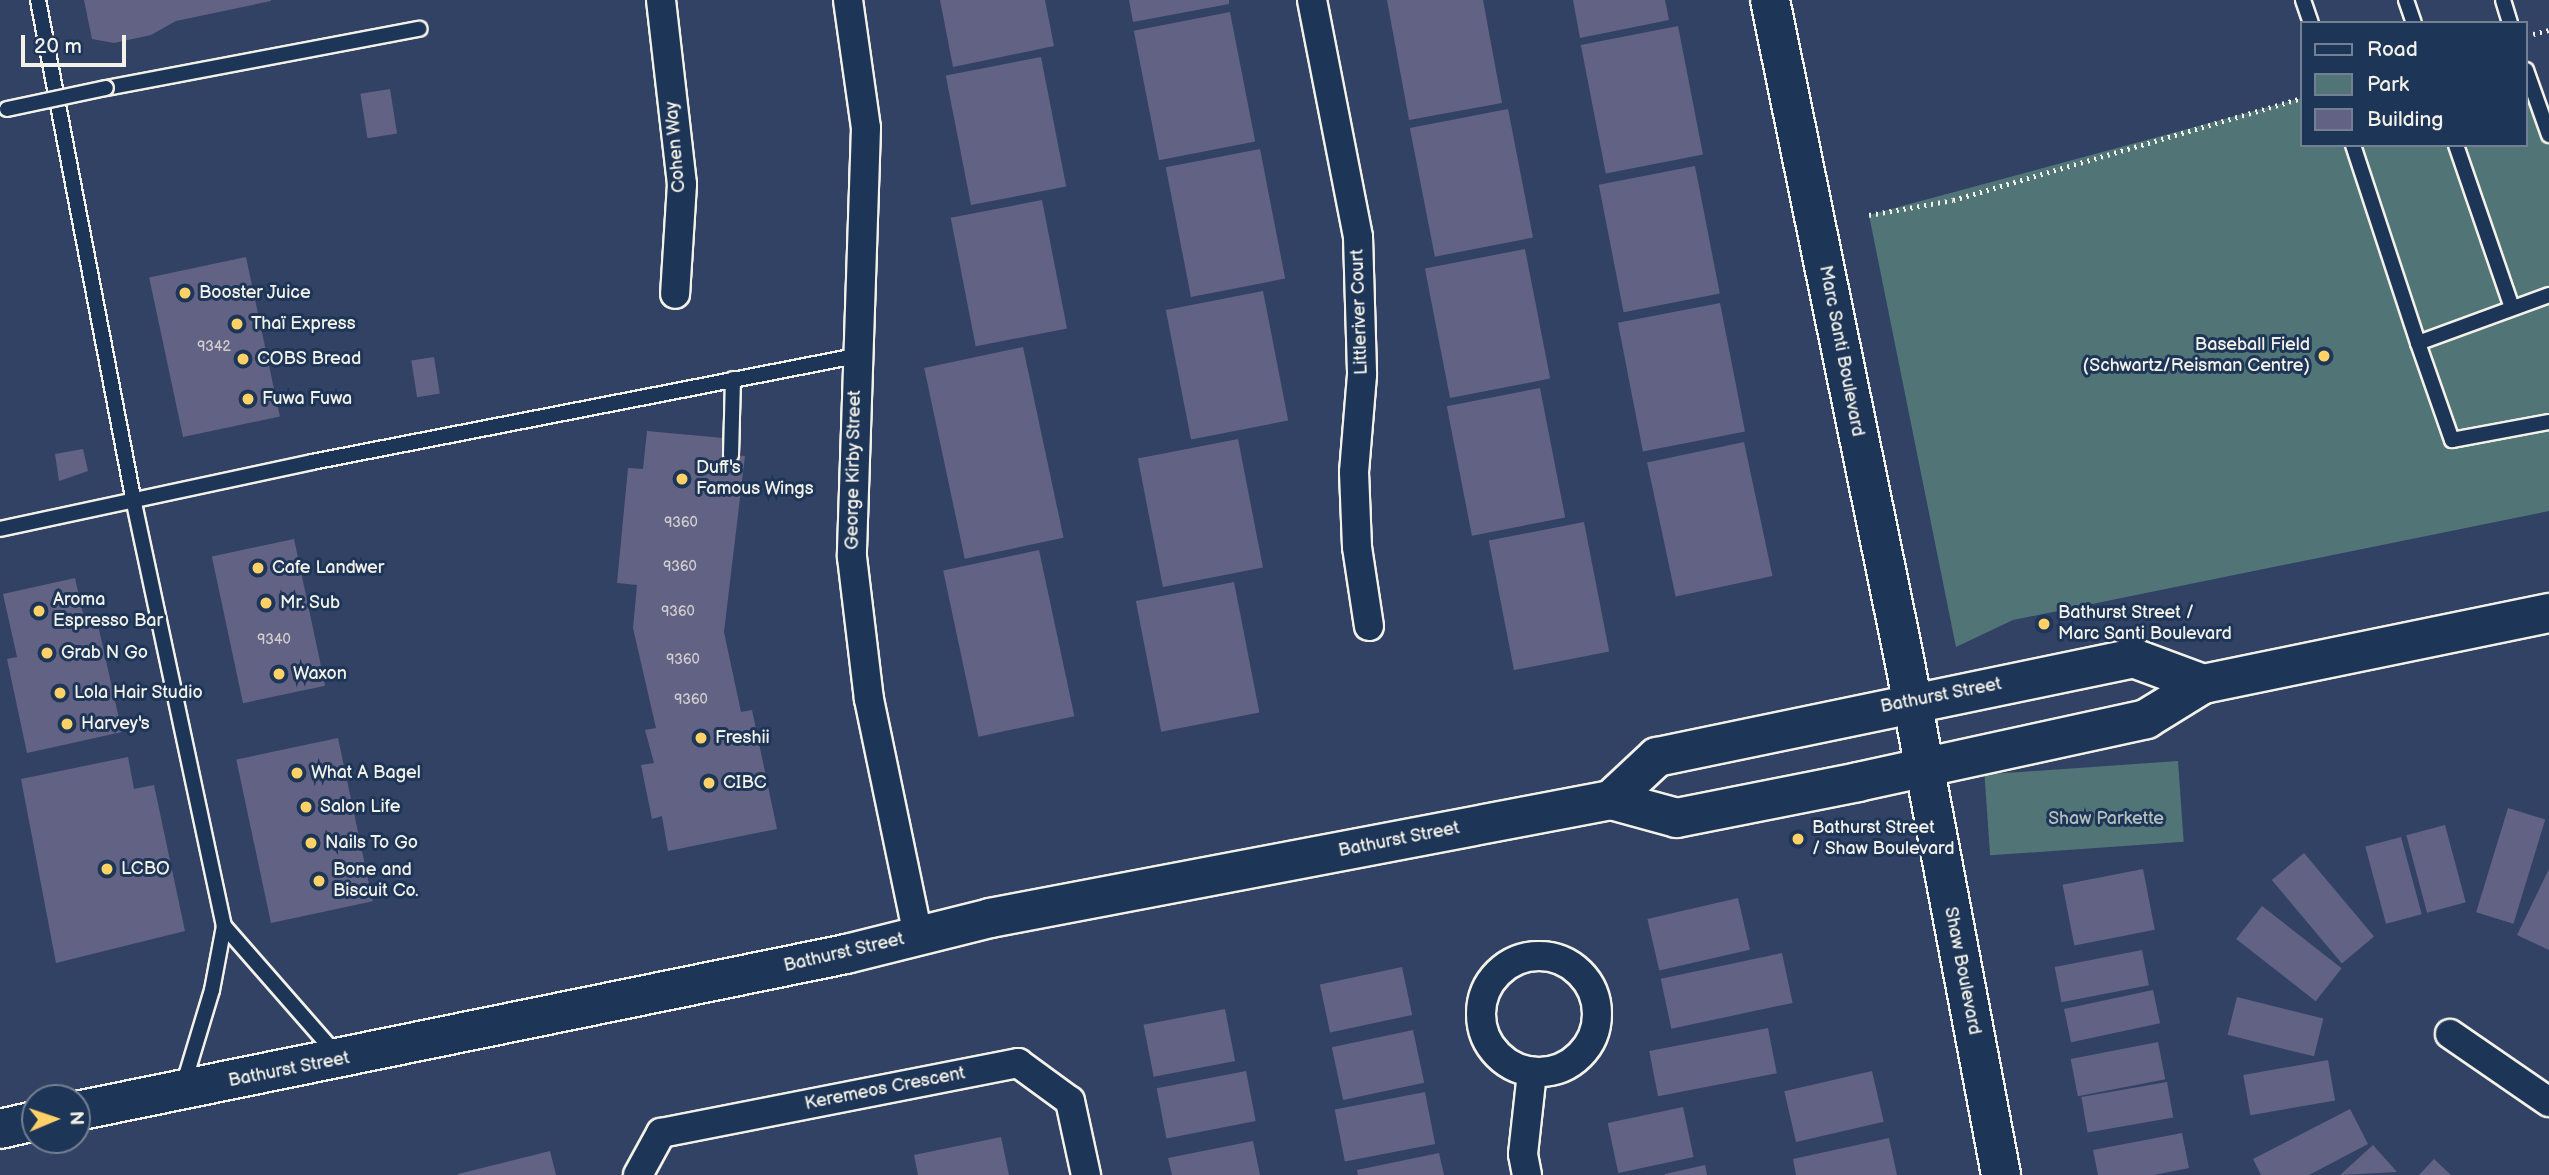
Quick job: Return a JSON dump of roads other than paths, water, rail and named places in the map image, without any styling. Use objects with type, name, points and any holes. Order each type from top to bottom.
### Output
[{"type":"main road","name":"Marc Santi Boulevard","points":[[1770,0],[1922,768]]},
{"type":"main road","name":"Bathurst Street","points":[[91,1108],[342,1060],[918,936],[990,918],[1611,800],[1677,818],[2146,719],[2203,684],[2547,611]]},
{"type":"main road","name":"Bathurst Street","points":[[1611,800],[1657,757],[1911,702],[2133,658],[2203,684]]},
{"type":"main road","name":"Shaw Boulevard","points":[[1922,768],[2001,1175]]},
{"type":"main road","points":[[0,1129],[21,1124]]},
{"type":"street","name":"Cohen Way","points":[[661,0],[682,184],[675,294]]},
{"type":"street","name":"George Kirby Street","points":[[848,0],[866,128],[856,356],[852,557],[869,699],[918,936]]},
{"type":"street","name":"Littleriver Court","points":[[1312,0],[1357,237],[1362,375],[1354,472],[1357,547],[1369,626]]},
{"type":"street","points":[[1554,957],[1586,978],[1598,1015],[1585,1051],[1570,1065],[1532,1073],[1498,1056],[1481,1023],[1482,1004],[1500,971],[1516,960],[1554,957]]},
{"type":"street","points":[[2450,1034],[2549,1102]]},
{"type":"street","name":"Keremeos Crescent","points":[[638,1175],[661,1133],[1018,1063],[1070,1101],[1086,1175]]},
{"type":"street","points":[[1527,1175],[1523,1154],[1532,1073]]},
{"type":"lane","points":[[38,0],[134,503],[224,926],[212,990],[181,1091]]},
{"type":"lane","points":[[2303,0],[2310,21]]},
{"type":"lane","points":[[2406,0],[2413,21]]},
{"type":"lane","points":[[2502,0],[2509,21]]},
{"type":"lane","points":[[4,110],[419,29]]},
{"type":"lane","points":[[2528,75],[2549,135]]},
{"type":"lane","points":[[2354,147],[2417,343],[2452,440],[2549,422]]},
{"type":"lane","points":[[2457,147],[2511,308]]},
{"type":"lane","points":[[2417,343],[2549,295]]},
{"type":"lane","points":[[0,529],[134,503],[312,462],[856,356]]},
{"type":"lane","points":[[731,455],[733,379]]},
{"type":"lane","points":[[224,926],[342,1060]]},
{"type":"place","name":"Booster Juice","points":[[185,293]]},
{"type":"place","name":"Thaï Express","points":[[237,324]]},
{"type":"place","name":"Baseball Field (Schwartz/Reisman Centre)","points":[[2324,356]]},
{"type":"place","name":"COBS Bread","points":[[243,359]]},
{"type":"place","name":"Fuwa Fuwa","points":[[248,399]]},
{"type":"place","name":"Duff's Famous Wings","points":[[682,479]]},
{"type":"place","name":"Cafe Landwer","points":[[258,568]]},
{"type":"place","name":"Mr. Sub","points":[[266,603]]},
{"type":"place","name":"Aroma Espresso Bar","points":[[39,611]]},
{"type":"place","name":"Bathurst Street / Marc Santi Boulevard","points":[[2044,624]]},
{"type":"place","name":"Grab N Go","points":[[47,653]]},
{"type":"place","name":"Waxon","points":[[279,674]]},
{"type":"place","name":"Lola Hair Studio","points":[[60,693]]},
{"type":"place","name":"Harvey's","points":[[67,724]]},
{"type":"place","name":"Freshii","points":[[701,738]]},
{"type":"place","name":"What A Bagel","points":[[297,773]]},
{"type":"place","name":"CIBC","points":[[709,783]]},
{"type":"place","name":"Salon Life","points":[[306,807]]},
{"type":"place","name":"Bathurst Street / Shaw Boulevard","points":[[1798,839]]},
{"type":"place","name":"Nails To Go","points":[[311,843]]},
{"type":"place","name":"LCBO","points":[[107,869]]},
{"type":"place","name":"Bone and Biscuit Co.","points":[[319,881]]},
{"type":"park label","name":"Shaw Parkette","points":[[2106,819]]}]
